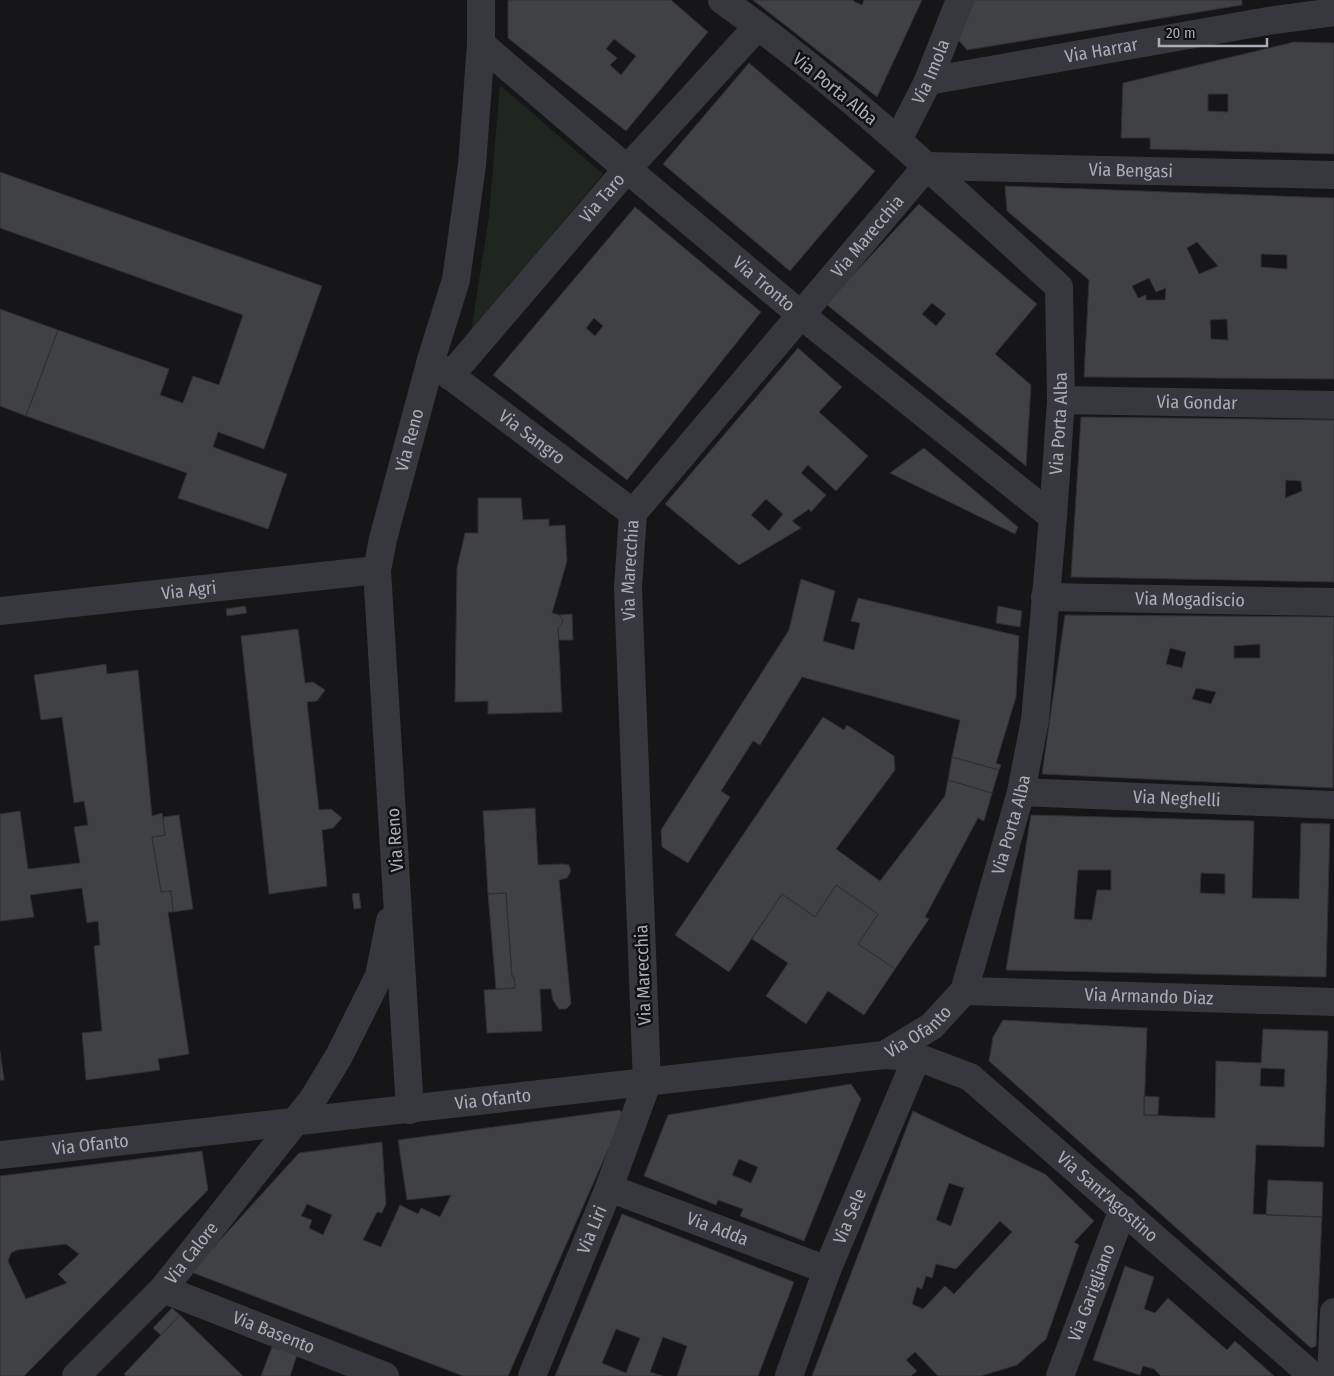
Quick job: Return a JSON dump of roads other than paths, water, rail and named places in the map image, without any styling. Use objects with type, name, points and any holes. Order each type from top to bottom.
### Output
[{"type":"street","name":"Via Reno","points":[[410,1110],[398,883],[377,570],[384,539],[441,368],[456,280],[472,165],[481,44],[481,0]]},
{"type":"street","name":"Via Porta Alba","points":[[722,0],[758,26],[898,140],[1059,287],[1061,400],[1053,517],[1035,720],[1021,792],[964,991]]},
{"type":"street","name":"Via Imola","points":[[898,140],[928,81],[960,0]]},
{"type":"street","name":"Via Harrar","points":[[928,81],[1268,11],[1334,12]]},
{"type":"street","name":"Via Taro","points":[[441,368],[758,26]]},
{"type":"street","name":"Via Tronto","points":[[481,44],[626,169],[802,316],[1053,517]]},
{"type":"street","name":"Via Bengasi","points":[[927,166],[1334,175]]},
{"type":"street","name":"Via Marecchia","points":[[647,1083],[628,588],[632,513],[802,316],[927,166]]},
{"type":"street","name":"Via Sangro","points":[[441,368],[632,513]]},
{"type":"street","name":"Via Gondar","points":[[1061,400],[1334,405]]},
{"type":"street","name":"Via Agri","points":[[0,610],[377,570]]},
{"type":"street","name":"Via Mogadiscio","points":[[1045,597],[1334,602]]},
{"type":"street","name":"Via Neghelli","points":[[1021,792],[1334,805]]},
{"type":"street","name":"Via Reno","points":[[296,1121],[339,1056],[379,976],[398,883]]},
{"type":"street","name":"Via Ofanto","points":[[0,1155],[884,1055],[932,1026],[964,991]]},
{"type":"street","name":"Via Armando Diaz","points":[[964,991],[1334,1002]]},
{"type":"street","name":"Via Sant'Agostino","points":[[884,1055],[917,1057],[970,1077],[1313,1376]]},
{"type":"street","name":"Via Sele","points":[[789,1376],[827,1270],[917,1057]]},
{"type":"street","name":"Via Liri","points":[[532,1376],[609,1188],[647,1083]]},
{"type":"street","name":"Via Calore","points":[[76,1376],[163,1289],[296,1121]]},
{"type":"street","name":"Via Adda","points":[[609,1188],[827,1270]]},
{"type":"street","name":"Via Garigliano","points":[[1060,1376],[1123,1209]]},
{"type":"street","name":"Via Basento","points":[[163,1289],[385,1376]]},
{"type":"street","points":[[1331,1376],[1334,1312]]}]
